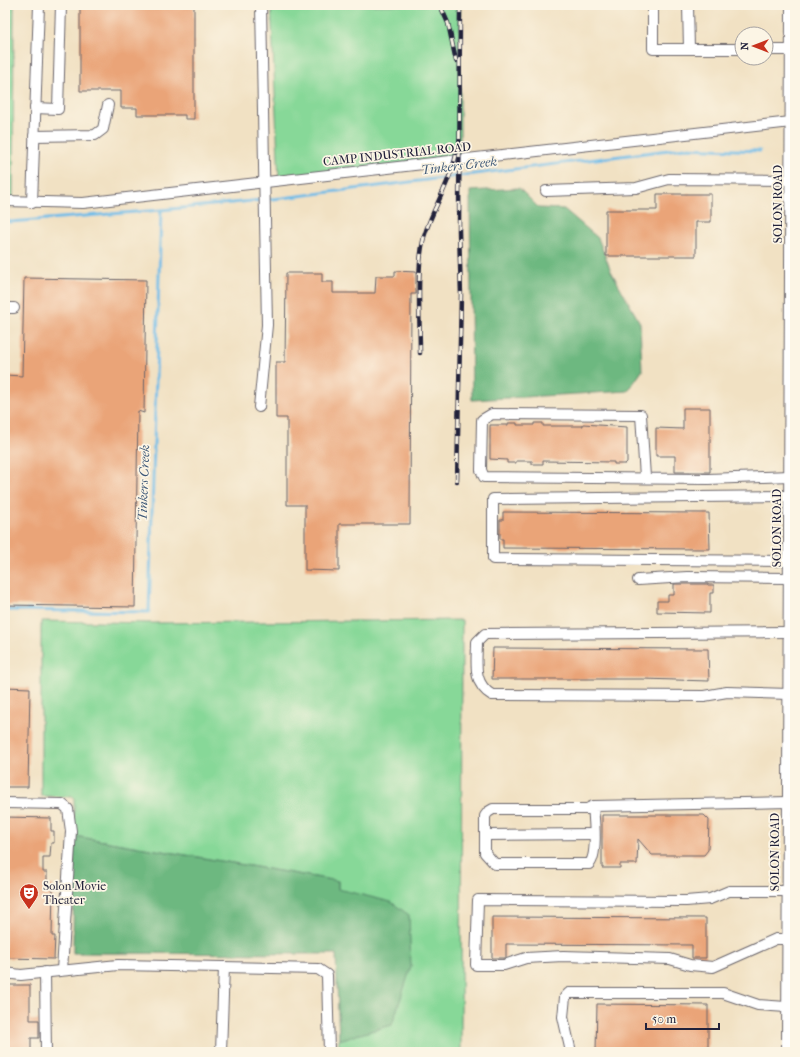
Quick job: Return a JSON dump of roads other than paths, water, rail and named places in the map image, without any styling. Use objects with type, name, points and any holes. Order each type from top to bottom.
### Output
[{"type":"street","points":[[32,203],[39,5]]},
{"type":"street","points":[[35,108],[58,109],[62,5]]},
{"type":"street","points":[[259,407],[267,325],[261,5]]},
{"type":"street","points":[[653,5],[653,49],[734,49]]},
{"type":"street","points":[[688,5],[689,49]]},
{"type":"street","name":"SOLON ROAD","points":[[787,1052],[791,1038],[786,1007],[787,891],[791,878],[791,833],[788,802],[789,632],[792,618],[790,476],[793,381],[791,122],[793,73],[791,50],[791,5]]},
{"type":"street","points":[[774,50],[791,50]]},
{"type":"street","points":[[34,136],[96,135],[103,129],[108,104]]},
{"type":"street","name":"CAMP INDUSTRIAL ROAD","points":[[5,201],[32,203],[83,203],[791,122]]},
{"type":"street","points":[[546,191],[636,188],[669,180],[792,186]]},
{"type":"street","points":[[645,477],[641,415],[492,414],[482,420],[481,470],[484,477],[645,477],[708,479],[790,476]]},
{"type":"street","points":[[790,496],[492,500],[493,559],[790,561]]},
{"type":"street","points":[[638,580],[791,576]]},
{"type":"street","points":[[789,632],[485,634],[477,642],[477,677],[483,690],[492,695],[704,696],[727,692],[789,694]]},
{"type":"street","points":[[593,806],[594,857],[592,862],[586,865],[496,864],[485,853],[485,816],[490,810],[587,809],[593,806],[788,802]]},
{"type":"street","points":[[5,803],[62,804],[68,809],[71,831],[62,970]]},
{"type":"street","points":[[485,835],[594,834]]},
{"type":"street","points":[[787,891],[739,890],[729,891],[710,899],[686,901],[478,900],[476,965],[504,965],[526,958],[563,956],[670,959],[690,965],[712,967],[776,939],[787,939]]},
{"type":"street","points":[[5,973],[21,975],[118,964],[318,969],[327,974],[329,1052]]},
{"type":"street","points":[[221,1052],[224,967]]},
{"type":"street","points":[[46,972],[46,1052]]},
{"type":"street","points":[[570,1052],[563,1017],[565,997],[569,993],[723,993],[758,1004],[786,1007]]},
{"type":"waterway","name":"Tinkers Creek","points":[[5,220],[10,222],[161,210],[282,198],[685,148],[760,151]]},
{"type":"waterway","name":"Tinkers Creek","points":[[5,610],[149,612],[161,210]]},
{"type":"railway","points":[[440,5],[448,23],[456,61]]},
{"type":"railway","points":[[457,481],[461,295],[459,231],[460,5]]},
{"type":"railway","points":[[420,353],[419,278],[424,237],[450,176],[456,155]]},
{"type":"place","name":"Solon Movie Theater","points":[[29,910]]}]
